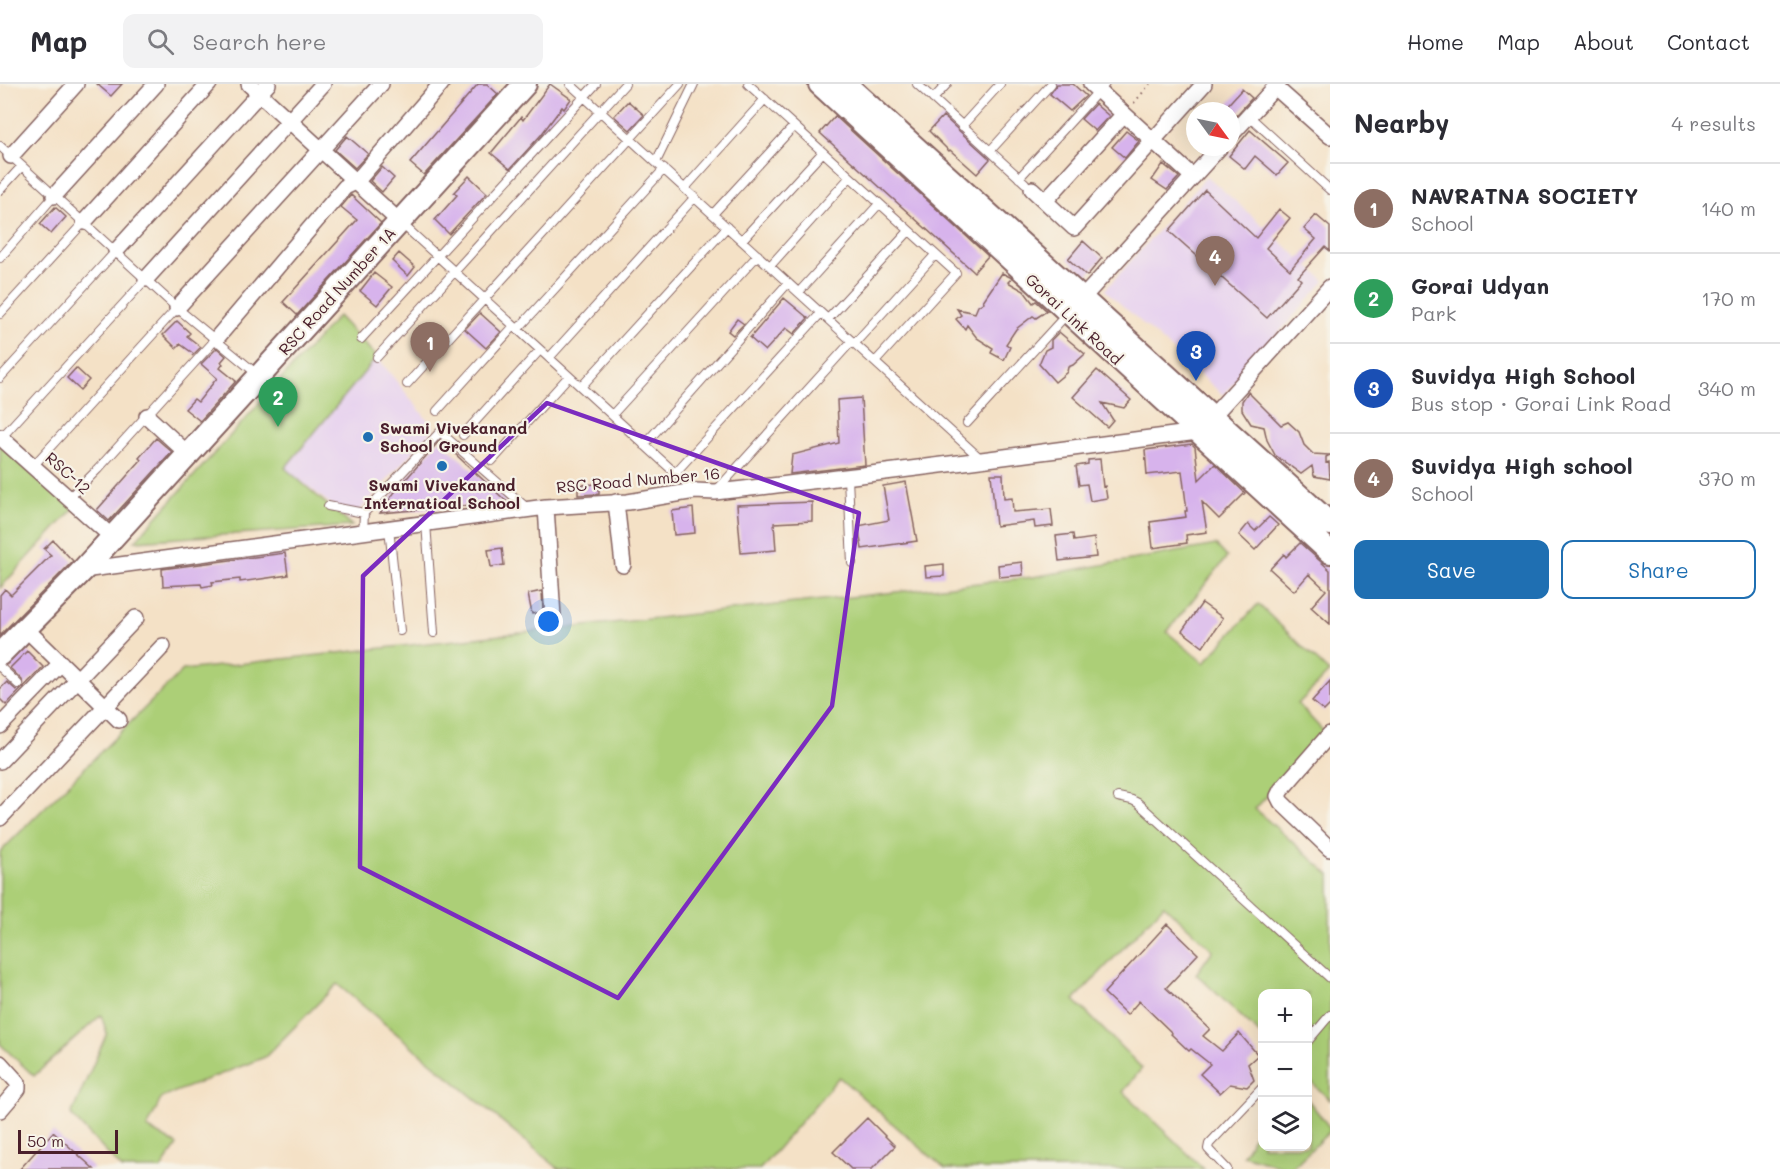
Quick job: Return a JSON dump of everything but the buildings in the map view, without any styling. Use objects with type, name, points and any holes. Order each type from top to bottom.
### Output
[{"type":"main road","name":"RSC Road Number 1A","points":[[0,654],[83,570],[525,84]]},
{"type":"main road","name":"Gorai Link Road","points":[[820,84],[1075,306],[1205,425],[1330,551]]},
{"type":"main road","name":"Gorai Link Road","points":[[845,84],[1075,306]]},
{"type":"main road","name":"Gorai Link Road","points":[[1205,425],[1330,524]]},
{"type":"street","points":[[11,156],[76,84]]},
{"type":"street","points":[[54,196],[156,84]]},
{"type":"street","points":[[84,222],[209,84]]},
{"type":"street","points":[[146,279],[323,84]]},
{"type":"street","points":[[177,308],[381,84]]},
{"type":"street","points":[[216,339],[345,187],[356,182],[441,84]]},
{"type":"street","points":[[1025,184],[1074,228],[1204,84]]},
{"type":"street","points":[[1098,86],[1124,114],[1193,177]]},
{"type":"street","points":[[1240,126],[1276,86],[1330,136]]},
{"type":"street","points":[[116,251],[259,87],[290,121],[400,222]]},
{"type":"street","points":[[1045,201],[1124,114]]},
{"type":"street","points":[[1075,306],[1212,156]]},
{"type":"street","points":[[1205,425],[1330,287]]},
{"type":"street","points":[[147,416],[188,454]]},
{"type":"street","name":"RSC Road Number 16","points":[[83,570],[528,509],[616,502],[695,491],[715,492],[848,478],[1205,425]]},
{"type":"street","name":"RSC-12","points":[[0,438],[112,537]]},
{"type":"street","points":[[616,502],[623,565]]},
{"type":"street","points":[[546,507],[553,617]]},
{"type":"street","points":[[0,761],[76,678],[136,618]]},
{"type":"street","points":[[26,628],[119,720]]},
{"type":"street","points":[[0,818],[163,646]]},
{"type":"street","points":[[0,726],[61,663]]},
{"type":"street","points":[[1330,734],[1278,796],[1281,802],[1330,849]]},
{"type":"street","points":[[0,1063],[18,1083],[18,1089],[0,1110]]},
{"type":"lane","points":[[570,84],[981,459]]},
{"type":"lane","points":[[361,339],[596,84]]},
{"type":"lane","points":[[377,357],[625,84]]},
{"type":"lane","points":[[407,384],[680,84]]},
{"type":"lane","points":[[656,162],[694,84]]},
{"type":"lane","points":[[748,84],[956,273],[875,362]]},
{"type":"lane","points":[[916,84],[1025,184],[1098,86]]},
{"type":"lane","points":[[933,99],[947,84]]},
{"type":"lane","points":[[962,126],[1000,84]]},
{"type":"lane","points":[[990,151],[1051,84]]},
{"type":"lane","points":[[685,188],[765,99]]},
{"type":"lane","points":[[1249,116],[1330,190]]},
{"type":"lane","points":[[713,214],[794,126]]},
{"type":"lane","points":[[742,240],[823,152]]},
{"type":"lane","points":[[0,190],[11,156],[177,308],[260,376]]},
{"type":"lane","points":[[436,411],[664,169]]},
{"type":"lane","points":[[770,266],[850,177]]},
{"type":"lane","points":[[0,258],[54,196]]},
{"type":"lane","points":[[549,358],[695,197]]},
{"type":"lane","points":[[799,292],[879,204]]},
{"type":"lane","points":[[0,314],[84,222]]},
{"type":"lane","points":[[400,222],[695,491]]},
{"type":"lane","points":[[581,387],[728,227]]},
{"type":"lane","points":[[828,319],[909,231]]},
{"type":"lane","points":[[0,378],[116,251]]},
{"type":"lane","points":[[612,415],[758,255]]},
{"type":"lane","points":[[715,492],[935,255]]},
{"type":"lane","points":[[0,438],[146,279]]},
{"type":"lane","points":[[645,445],[788,283]]},
{"type":"lane","points":[[968,423],[1075,306]]},
{"type":"lane","points":[[33,466],[177,308]]},
{"type":"lane","points":[[675,473],[821,313]]},
{"type":"lane","points":[[69,498],[216,339]]},
{"type":"lane","points":[[463,435],[540,350]]},
{"type":"lane","points":[[492,461],[569,376]]},
{"type":"lane","points":[[363,532],[364,513],[440,432],[528,509]]},
{"type":"lane","points":[[848,478],[852,563]]},
{"type":"lane","points":[[328,506],[364,513]]},
{"type":"lane","points":[[426,523],[434,633]]},
{"type":"lane","points":[[389,528],[400,631]]},
{"type":"lane","points":[[0,667],[18,684]]},
{"type":"lane","points":[[1118,797],[1138,803],[1330,978]]},
{"type":"lane","points":[[1312,1036],[1330,1015]]},
{"type":"lane","points":[[1227,1169],[1210,1153],[1209,1144],[1258,1093]]},
{"type":"path","points":[[1124,114],[1150,84]]},
{"type":"highlighted area","points":[[547,403],[859,513],[832,706],[618,998],[360,867],[363,576]]},
{"type":"shaded area","points":[[1207,176],[1325,281],[1223,395],[1105,290]]},
{"type":"shaded area","name":"Swami Vivekanand School Ground","points":[[377,357],[434,428],[351,520],[285,468]]},
{"type":"green space","points":[[338,316],[377,357],[285,468],[352,526],[135,541]]},
{"type":"green space","points":[[0,440],[77,505],[0,588]]},
{"type":"green space","points":[[1216,545],[1227,557],[1167,632],[1204,663],[1258,604],[1329,672],[1298,704],[1325,733],[1255,809],[1330,875],[1330,1100],[1312,1083],[1312,989],[1258,989],[1258,1032],[1196,974],[1213,950],[1164,905],[1074,1000],[1142,1068],[1123,1092],[1204,1169],[945,1169],[839,1077],[760,1169],[559,1169],[337,984],[265,1057],[162,1097],[147,1128],[177,1145],[161,1169],[122,1169],[71,1115],[107,1033],[101,1015],[34,1076],[0,1044],[0,852],[183,670],[1033,577]]},
{"type":"green space","points":[[1312,1105],[1330,1128],[1330,1131],[1312,1149]]},
{"type":"green space","points":[[1258,1128],[1258,1151],[1309,1151],[1291,1169],[1243,1155]]},
{"type":"place","name":"Suvidya High school","points":[[1215,286]]},
{"type":"place","name":"NAVRATNA SOCIETY","points":[[430,372]]},
{"type":"place","name":"Suvidya High School","points":[[1196,381]]},
{"type":"place","name":"Gorai Udyan","points":[[278,427]]},
{"type":"place","name":"Swami Vivekanand School Ground","points":[[368,437]]},
{"type":"place","name":"Swami Vivekanand Internatioal School","points":[[442,466]]}]
